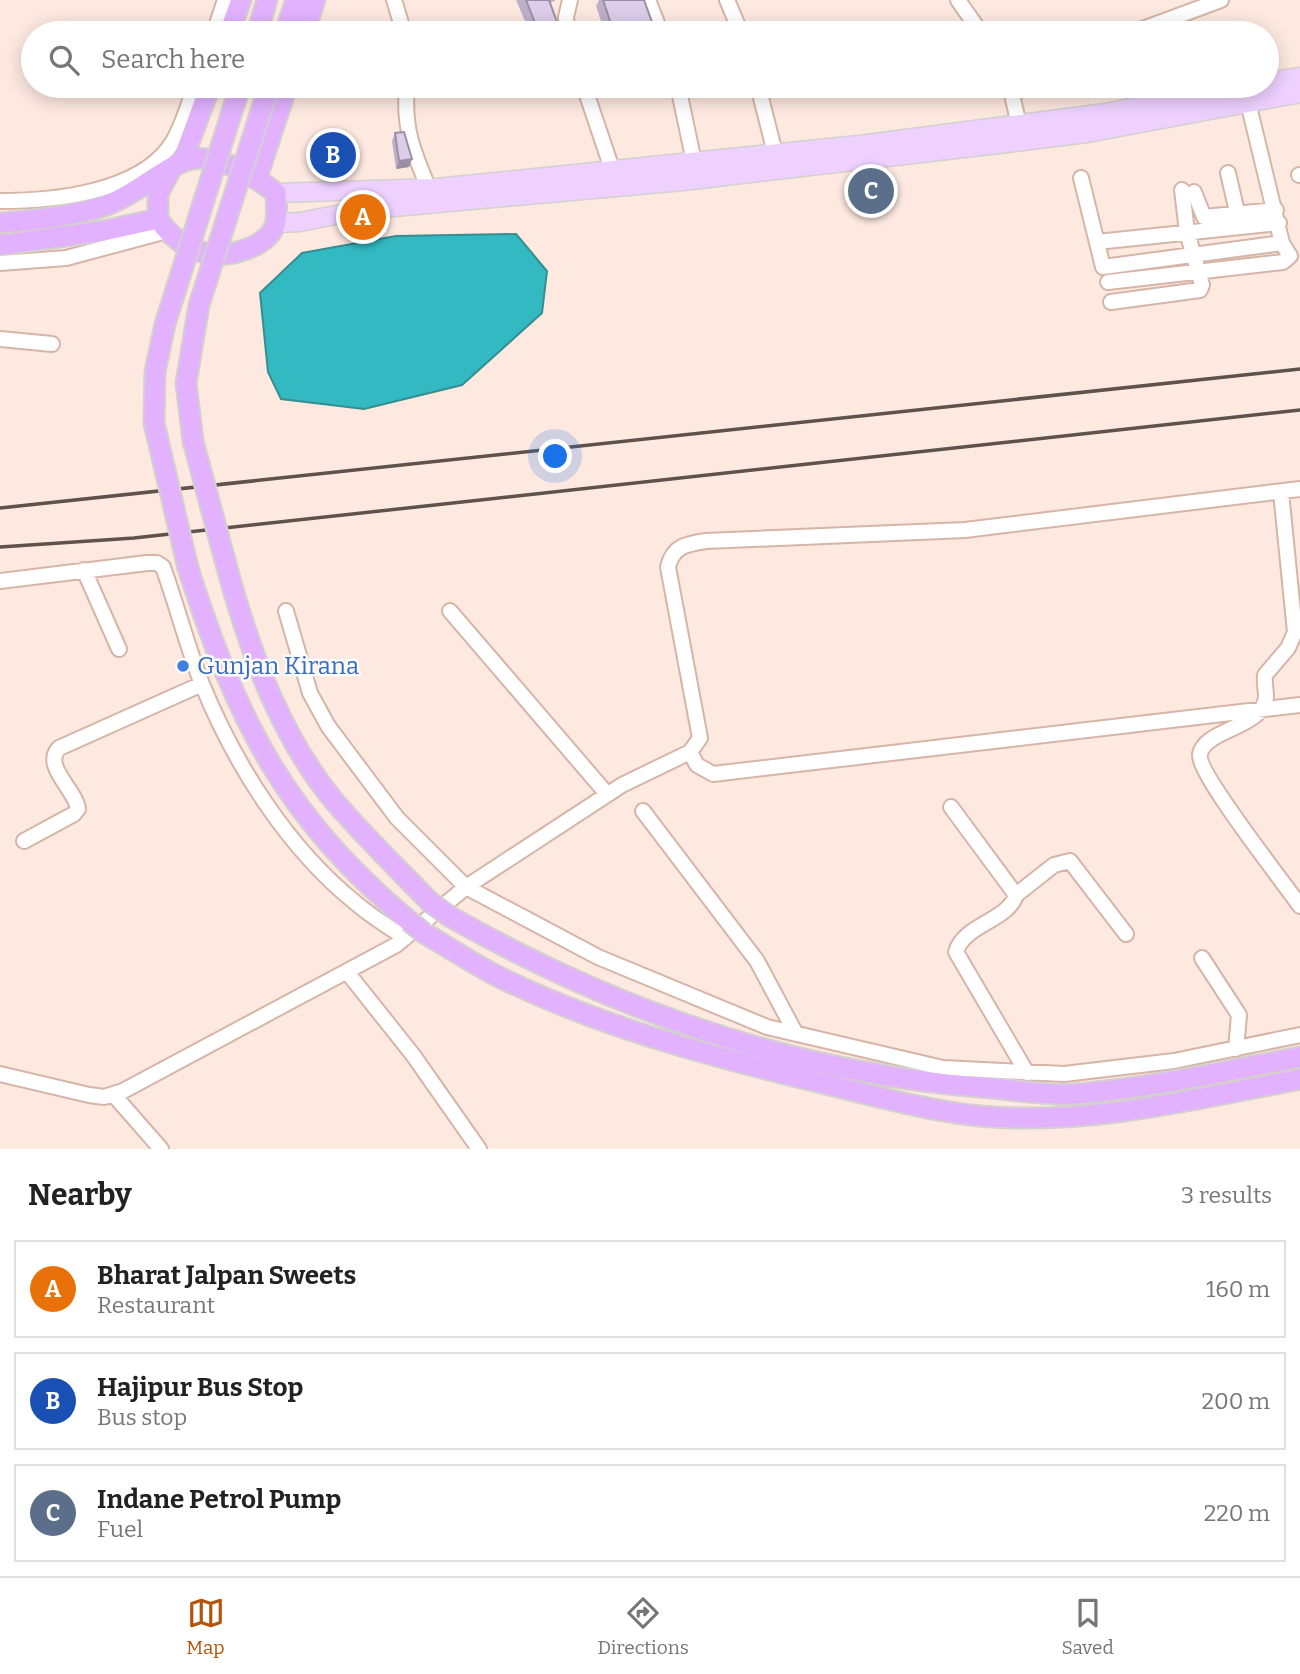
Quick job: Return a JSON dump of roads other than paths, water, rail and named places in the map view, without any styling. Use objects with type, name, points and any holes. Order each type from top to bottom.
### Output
[{"type":"highway","points":[[233,21],[241,0]]},
{"type":"highway","points":[[261,21],[267,0]]},
{"type":"highway","points":[[289,21],[296,0]]},
{"type":"highway","points":[[308,21],[315,0]]},
{"type":"highway","points":[[0,223],[106,196],[176,166],[200,159],[248,171],[276,192],[276,223],[270,234],[254,247],[219,256],[202,254],[177,242],[162,225],[161,186],[176,166],[205,98]]},
{"type":"highway","points":[[236,98],[165,324],[155,372],[154,424],[188,568],[214,647],[265,758],[307,821],[413,931],[496,975],[560,1004],[781,1073],[979,1116],[1073,1116],[1172,1103],[1300,1079]]},
{"type":"highway","points":[[265,98],[199,305],[186,383],[193,441],[230,579],[260,670],[291,738],[334,800],[430,902],[510,951],[663,1018],[787,1057],[915,1081],[1072,1094],[1168,1082],[1300,1057]]},
{"type":"highway","points":[[257,178],[283,98]]},
{"type":"highway","points":[[0,245],[162,225]]},
{"type":"highway","points":[[909,1102],[915,1081]]},
{"type":"main road","points":[[1279,80],[1300,77]]},
{"type":"main road","points":[[1279,92],[1300,93]]},
{"type":"main road","points":[[276,223],[361,210],[607,189],[902,148],[1020,125],[1200,98]]},
{"type":"main road","points":[[276,192],[429,189],[775,153],[902,148],[1087,133],[1219,98]]},
{"type":"street","points":[[218,21],[225,0]]},
{"type":"street","points":[[394,0],[400,21]]},
{"type":"street","points":[[566,21],[570,0]]},
{"type":"street","points":[[648,0],[656,21]]},
{"type":"street","points":[[727,0],[736,21]]},
{"type":"street","points":[[1164,21],[1221,0]]},
{"type":"street","points":[[961,1],[974,21]]},
{"type":"street","points":[[0,201],[106,196],[155,162],[171,145],[190,98]]},
{"type":"street","points":[[406,98],[405,123],[429,189]]},
{"type":"street","points":[[588,98],[612,169]]},
{"type":"street","points":[[681,98],[694,162]]},
{"type":"street","points":[[761,98],[775,153]]},
{"type":"street","points":[[1013,98],[1020,125]]},
{"type":"street","points":[[1108,282],[1283,262],[1290,256],[1282,243],[1247,98]]},
{"type":"street","points":[[1228,173],[1238,216]]},
{"type":"street","points":[[1081,178],[1103,267],[1282,243]]},
{"type":"street","points":[[1111,302],[1200,290],[1202,285],[1187,232],[1188,191],[1204,217],[1277,217]]},
{"type":"street","points":[[1097,242],[1187,232],[1277,217]]},
{"type":"street","points":[[0,263],[66,258],[162,225]]},
{"type":"street","points":[[0,339],[52,344]]},
{"type":"street","points":[[0,1074],[89,1096],[113,1094],[347,972],[413,931],[466,887],[607,794],[691,752],[700,738],[668,567],[671,557],[682,545],[706,541],[965,530],[1300,489]]},
{"type":"street","points":[[1281,492],[1295,632],[1288,648],[1265,675],[1266,698],[1261,708],[1253,717],[1207,743],[1200,751],[1200,760],[1219,794],[1300,906]]},
{"type":"street","points":[[0,581],[147,563],[157,563],[163,568],[202,684],[238,757],[265,801],[306,854],[356,904],[413,931]]},
{"type":"street","points":[[84,570],[119,649]]},
{"type":"street","points":[[286,611],[310,693],[334,735],[397,818],[466,887],[598,957],[767,1027],[943,1068],[1064,1074],[1122,1068],[1300,1035]]},
{"type":"street","points":[[450,611],[607,794]]},
{"type":"street","points":[[24,841],[74,814],[78,809],[55,766],[54,757],[59,748],[202,684]]},
{"type":"street","points":[[691,752],[697,765],[713,774],[1300,705]]},
{"type":"street","points":[[950,807],[1016,894]]},
{"type":"street","points":[[643,811],[757,961],[796,1034]]},
{"type":"street","points":[[1027,1073],[956,952],[964,938],[1009,906],[1016,894],[1054,865],[1070,861],[1126,934]]},
{"type":"street","points":[[1202,958],[1239,1015],[1236,1049]]},
{"type":"street","points":[[347,972],[413,1055],[479,1149]]},
{"type":"street","points":[[113,1094],[161,1149]]},
{"type":"water","points":[[516,234],[547,271],[542,313],[462,385],[364,409],[281,399],[268,372],[260,293],[302,253],[396,236]]},
{"type":"railway","points":[[0,508],[1300,369]]},
{"type":"railway","points":[[0,547],[134,538],[1300,410]]},
{"type":"place","name":"Hajipur Bus Stop","points":[[333,155]]},
{"type":"place","name":"Indane Petrol Pump","points":[[871,191]]},
{"type":"place","name":"Bharat Jalpan Sweets","points":[[363,217]]},
{"type":"place","name":"Gunjan Kirana","points":[[183,666]]}]
